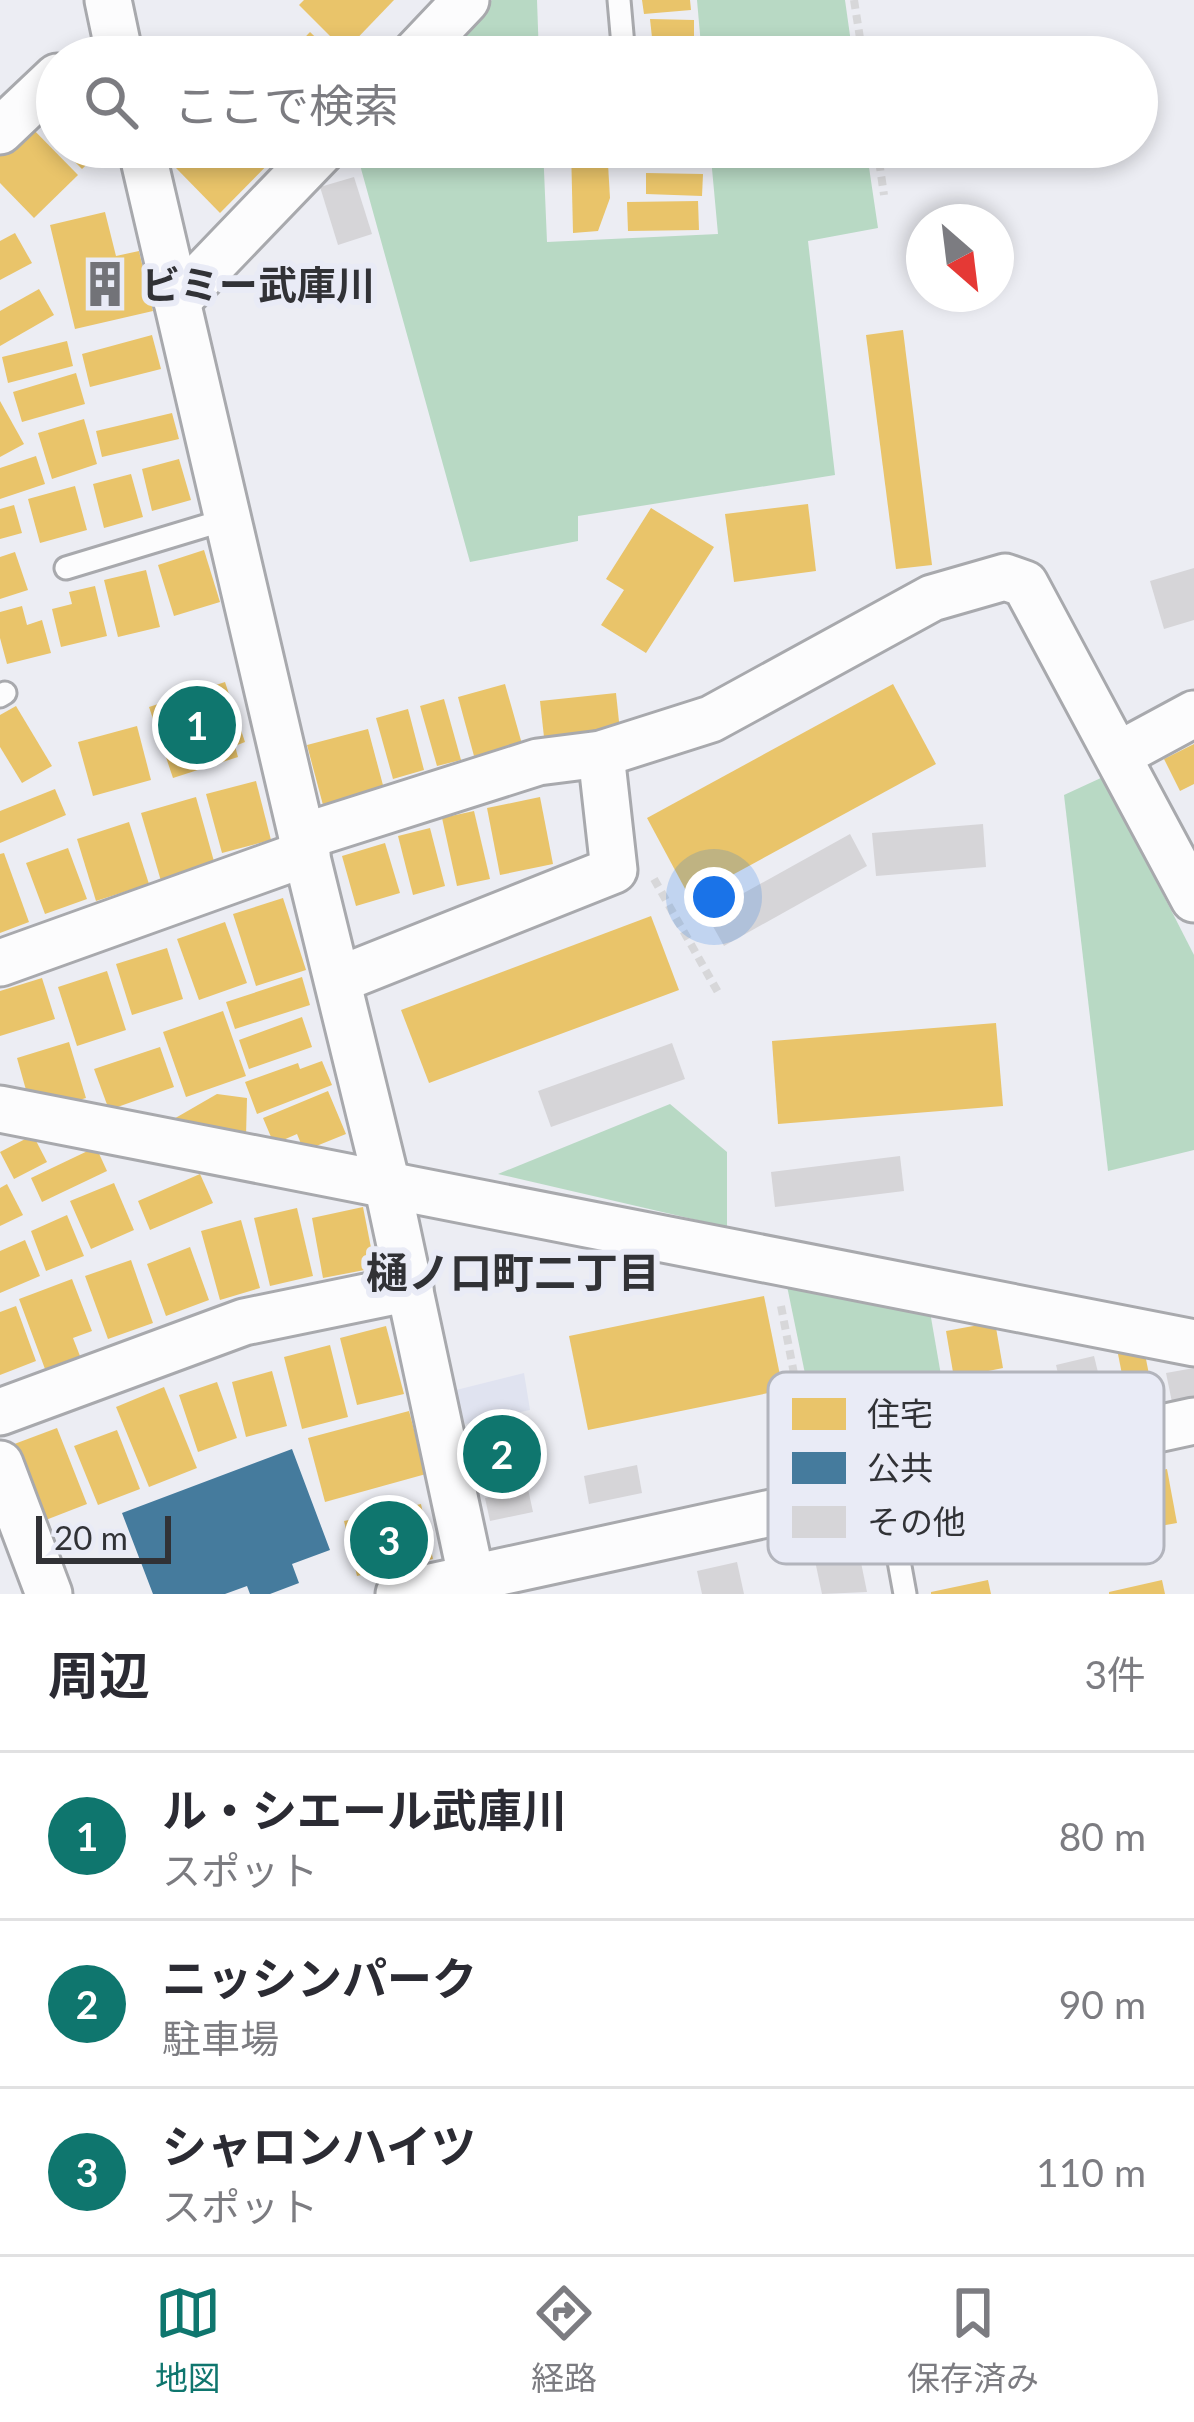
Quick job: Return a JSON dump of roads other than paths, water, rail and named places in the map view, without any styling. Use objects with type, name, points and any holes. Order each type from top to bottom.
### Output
[{"type":"street","points":[[432,36],[466,0]]},
{"type":"street","points":[[0,131],[36,97]]},
{"type":"street","points":[[146,168],[387,1184],[473,1586]]},
{"type":"street","points":[[177,301],[305,168]]},
{"type":"street","points":[[0,963],[304,845],[538,762],[602,754],[711,718],[932,598],[1005,577],[1025,584],[1194,899]]},
{"type":"street","points":[[1118,755],[1194,714]]},
{"type":"street","points":[[338,980],[614,870],[602,754]]},
{"type":"street","points":[[0,1109],[1194,1343]]},
{"type":"street","points":[[0,1412],[244,1322],[410,1288]]},
{"type":"street","points":[[1164,1428],[1194,1421]]},
{"type":"street","points":[[0,1464],[49,1594]]},
{"type":"street","points":[[399,1594],[473,1586],[768,1517]]},
{"type":"lane","points":[[620,0],[623,36]]},
{"type":"lane","points":[[66,568],[228,519]]},
{"type":"lane","points":[[900,1564],[905,1594]]},
{"type":"place","name":"ビミー武庫川","points":[[105,284]]},
{"type":"place","name":"ル・シエール武庫川","points":[[197,725]]},
{"type":"place","name":"ニッシンパーク","points":[[502,1454]]},
{"type":"place","name":"シャロンハイツ","points":[[389,1540]]},
{"type":"district","name":"樋ノ口町二丁目","points":[[513,1272]]}]
